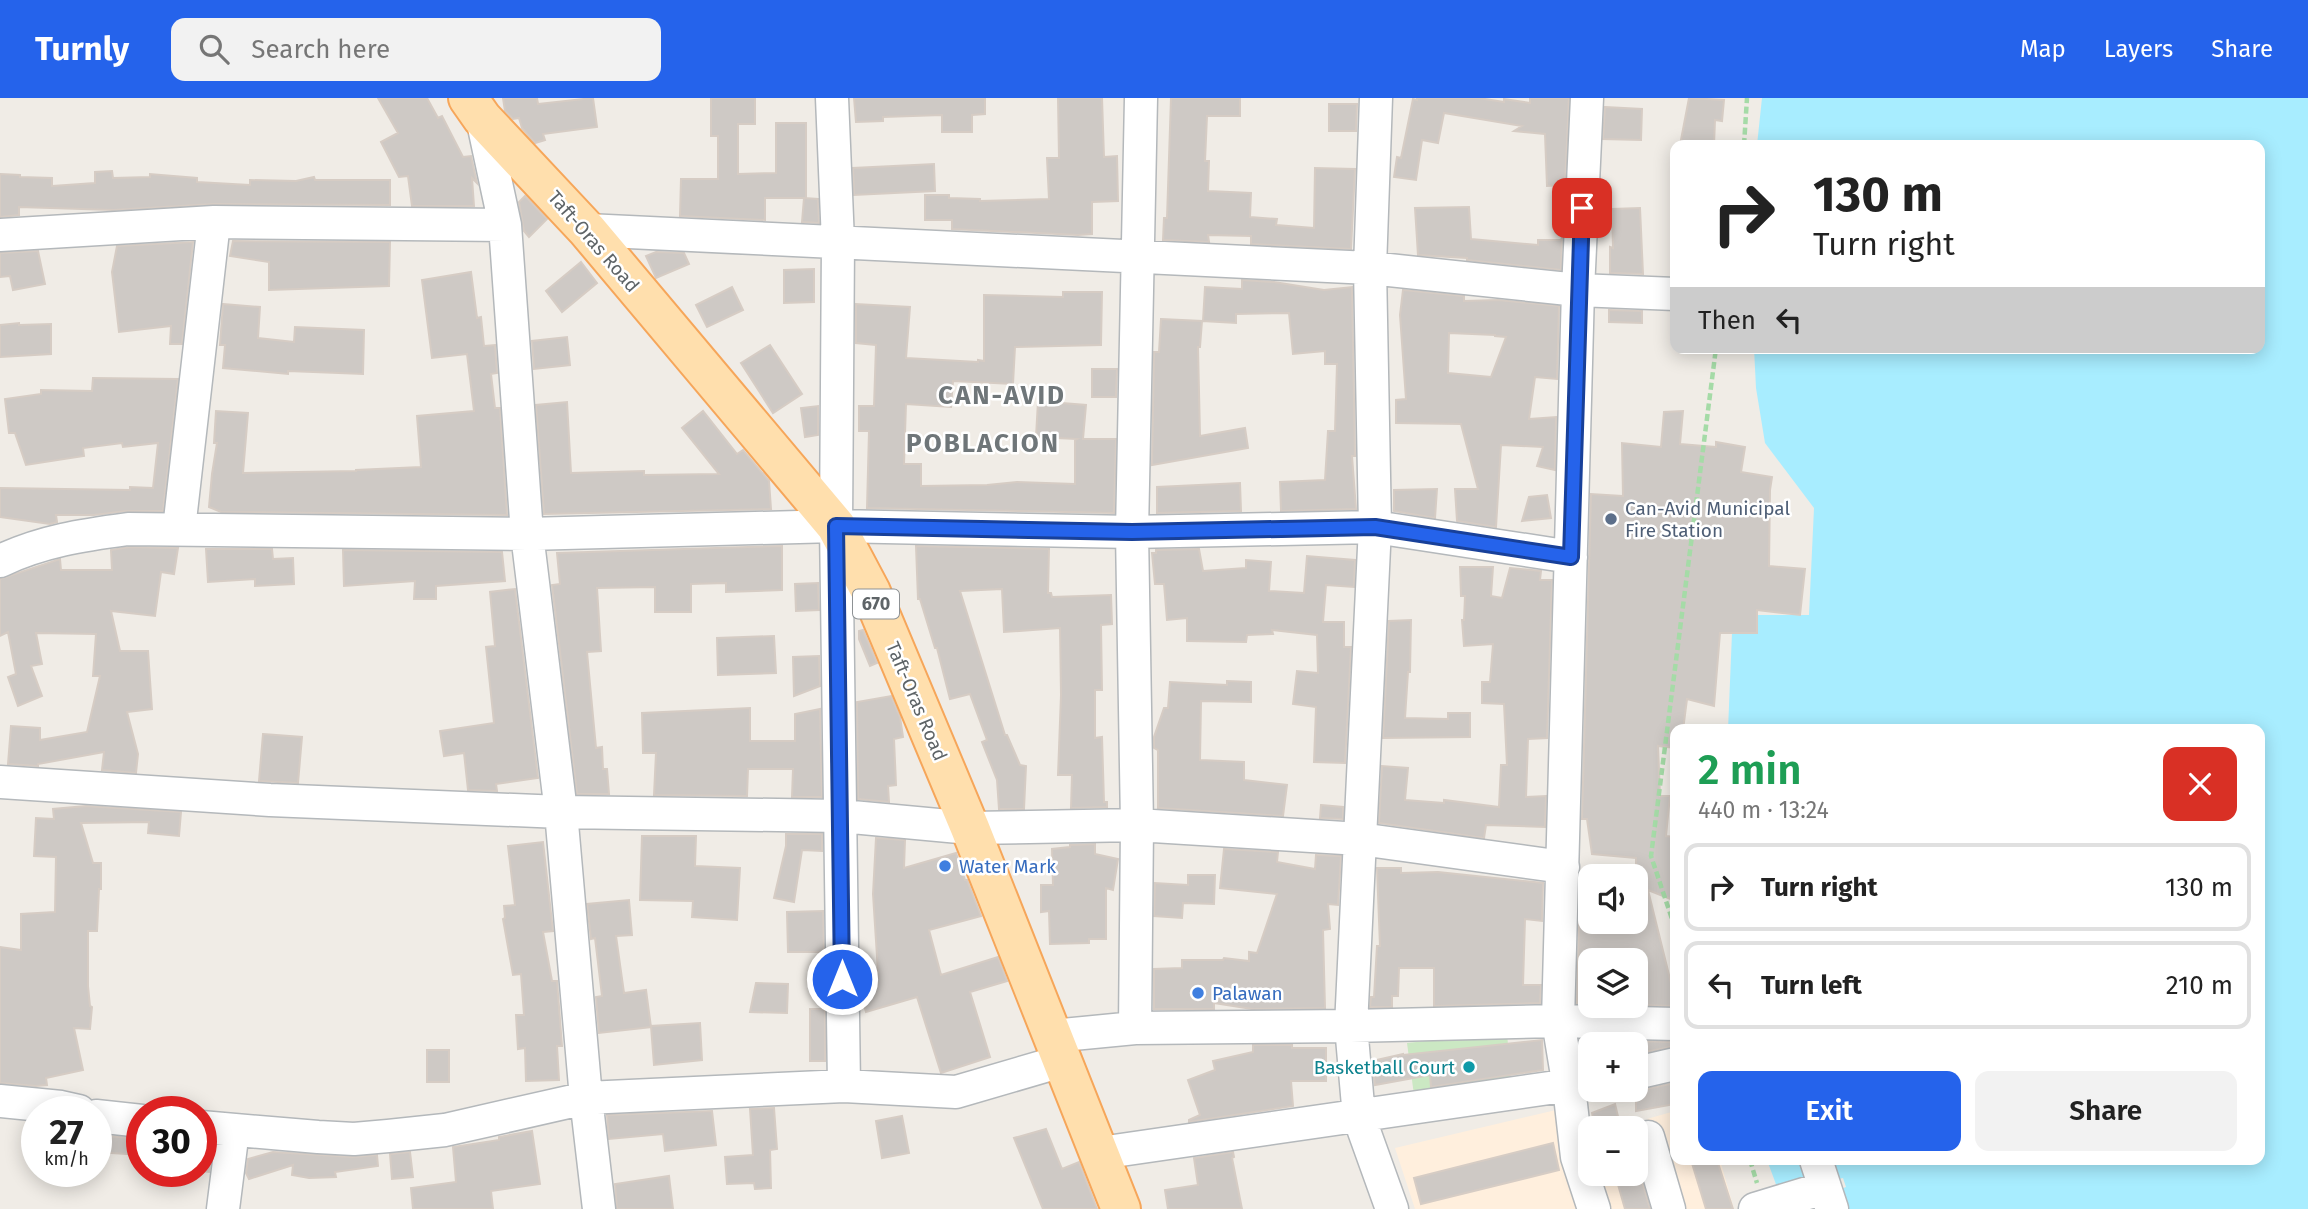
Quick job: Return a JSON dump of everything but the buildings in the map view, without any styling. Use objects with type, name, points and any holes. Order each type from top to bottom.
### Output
[{"type":"main road","name":"Taft-Oras Road","points":[[475,108],[587,230],[836,526],[871,592],[970,828],[1121,1209]]},
{"type":"street","points":[[832,98],[838,242],[836,526],[844,1086]]},
{"type":"street","points":[[1135,1028],[1137,825],[1132,532],[1141,98]]},
{"type":"street","points":[[1376,98],[1370,268],[1375,527],[1351,1026],[1359,1117],[1392,1209]]},
{"type":"street","points":[[1578,1079],[1558,1021],[1578,290],[1587,98]]},
{"type":"street","points":[[475,108],[505,225],[527,534],[561,813],[586,1098],[599,1209]]},
{"type":"street","points":[[0,235],[214,222],[505,225]]},
{"type":"street","points":[[179,529],[214,222]]},
{"type":"street","points":[[587,230],[1370,268],[1578,290],[1670,294]]},
{"type":"street","points":[[0,561],[27,548],[75,536],[128,529],[527,534],[836,526],[1132,532],[1375,527],[1571,557]]},
{"type":"street","points":[[0,782],[270,800],[561,813],[841,816],[970,828],[1137,825],[1360,839],[1563,867]]},
{"type":"street","points":[[217,1128],[354,1139],[445,1130],[586,1098],[844,1086],[956,1092],[1057,1049],[1135,1028],[1558,1021],[1670,1024]]},
{"type":"street","points":[[1648,1071],[1670,1066]]},
{"type":"street","points":[[1100,1153],[1578,1085]]},
{"type":"street","points":[[0,1101],[21,1103]]},
{"type":"street","points":[[223,1209],[233,1130]]},
{"type":"street","points":[[1648,1137],[1669,1209]]},
{"type":"street","points":[[1590,1186],[1594,1209]]},
{"type":"street","points":[[1755,1209],[1824,1186]]},
{"type":"path","points":[[1744,140],[1747,98]]},
{"type":"path","points":[[1670,913],[1651,856],[1715,354]]},
{"type":"shaded area","points":[[1556,1110],[1578,1209],[1415,1209],[1395,1148]]},
{"type":"shaded area","points":[[1670,1112],[1670,1165],[1721,1165],[1734,1209],[1611,1209],[1604,1186],[1648,1186],[1648,1146],[1655,1144],[1648,1119]]},
{"type":"green space","points":[[1507,1032],[1511,1086],[1414,1095],[1407,1043]]},
{"type":"water","points":[[1762,98],[2308,98],[2308,1209],[1847,1209],[1841,1189],[1846,1187],[1843,1178],[1838,1179],[1834,1165],[2265,1165],[2265,724],[1728,724],[1732,633],[1756,633],[1758,615],[1809,615],[1814,508],[1765,443],[1756,388],[1754,354],[2265,354],[2265,140],[1758,140]]},
{"type":"water","points":[[1769,1165],[1803,1165],[1807,1177],[1777,1187]]},
{"type":"place","name":"Can-Avid Municipal Fire Station","points":[[1611,519]]},
{"type":"place","name":"Water Mark","points":[[945,866]]},
{"type":"place","name":"Palawan","points":[[1198,993]]},
{"type":"place","name":"Basketball Court","points":[[1469,1067]]},
{"type":"district","name":"CAN-AVID","points":[[1002,395]]},
{"type":"district","name":"POBLACION","points":[[983,443]]},
{"type":"route","points":[[842,979],[836,526],[1132,532],[1375,527],[1571,557],[1582,208]]}]
